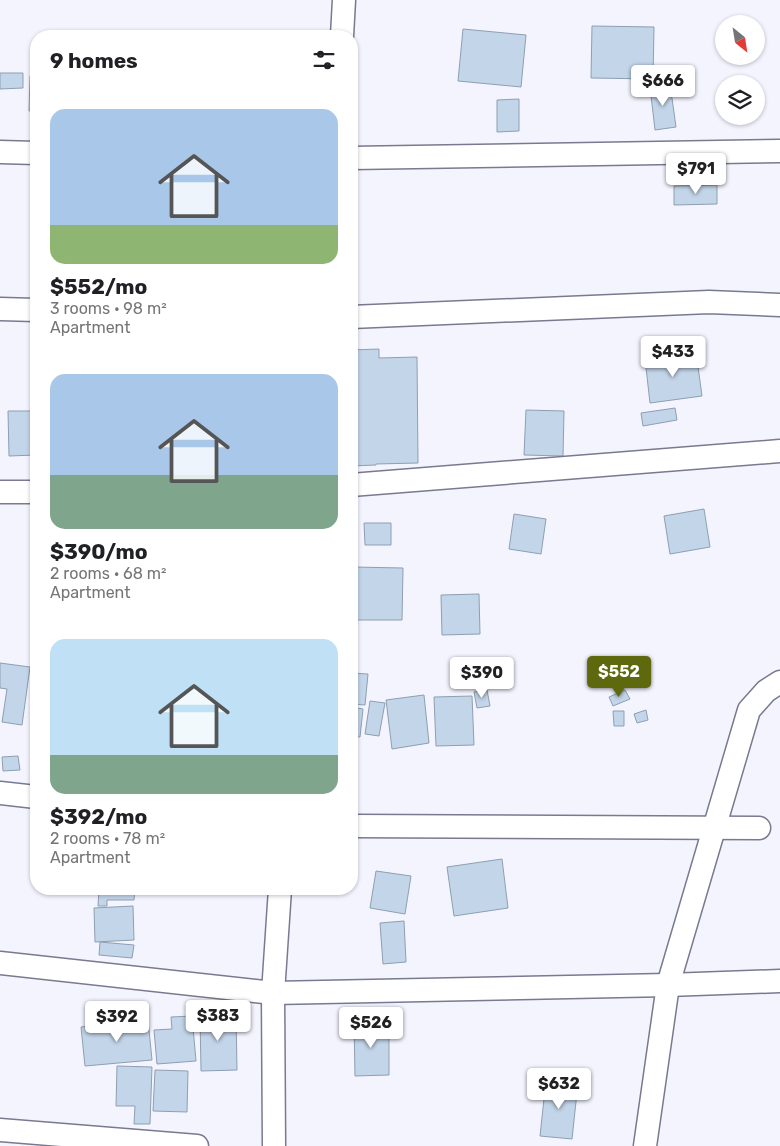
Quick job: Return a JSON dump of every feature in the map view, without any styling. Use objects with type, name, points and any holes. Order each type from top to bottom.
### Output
[{"type":"street","points":[[342,30],[344,0]]},
{"type":"street","points":[[358,158],[780,151]]},
{"type":"street","points":[[0,152],[30,153]]},
{"type":"street","points":[[358,317],[709,302],[780,305]]},
{"type":"street","points":[[0,309],[30,310]]},
{"type":"street","points":[[358,484],[780,450]]},
{"type":"street","points":[[0,492],[30,492]]},
{"type":"street","points":[[645,1146],[668,986],[749,710],[766,691],[780,682]]},
{"type":"street","points":[[0,793],[30,796]]},
{"type":"street","points":[[358,826],[759,828]]},
{"type":"street","points":[[274,1146],[273,993],[280,895]]},
{"type":"street","points":[[0,963],[273,993],[668,986],[780,981]]},
{"type":"street","points":[[0,1130],[197,1146]]},
{"type":"building","points":[[592,26],[654,27],[653,79],[591,78]]},
{"type":"building","points":[[463,29],[526,35],[521,87],[458,81]]},
{"type":"building","points":[[0,73],[23,73],[23,88],[0,89]]},
{"type":"building","points":[[30,76],[30,111],[29,111]]},
{"type":"building","points":[[670,84],[676,127],[655,130],[650,87]]},
{"type":"building","points":[[519,99],[519,131],[497,132],[497,100]]},
{"type":"building","points":[[717,185],[717,204],[674,205],[674,186]]},
{"type":"building","points":[[379,349],[379,358],[417,357],[418,463],[358,466],[358,350]]},
{"type":"building","points":[[696,352],[702,396],[650,403],[645,359]]},
{"type":"building","points":[[675,408],[677,420],[643,426],[641,413]]},
{"type":"building","points":[[526,410],[564,411],[563,456],[524,455]]},
{"type":"building","points":[[8,411],[30,411],[30,455],[9,456]]},
{"type":"building","points":[[704,509],[710,547],[670,554],[664,516]]},
{"type":"building","points":[[514,514],[546,519],[541,554],[509,549]]},
{"type":"building","points":[[364,523],[391,523],[391,545],[365,545]]},
{"type":"building","points":[[358,567],[403,568],[402,620],[358,620]]},
{"type":"building","points":[[479,594],[480,634],[442,635],[441,595]]},
{"type":"building","points":[[0,663],[30,667],[22,725],[2,722],[7,689],[0,688]]},
{"type":"building","points":[[358,673],[368,674],[365,705],[358,704]]},
{"type":"building","points":[[487,690],[490,706],[477,708],[474,692]]},
{"type":"building","points":[[625,690],[630,699],[613,706],[609,697]]},
{"type":"building","points":[[424,695],[429,743],[392,749],[386,700]]},
{"type":"building","points":[[472,696],[474,745],[436,746],[434,697]]},
{"type":"building","points":[[370,701],[385,703],[379,736],[365,734]]},
{"type":"building","points":[[358,708],[363,709],[360,737],[358,737]]},
{"type":"building","points":[[646,710],[648,720],[637,723],[634,714]]},
{"type":"building","points":[[613,711],[624,711],[624,726],[614,726]]},
{"type":"building","points":[[18,756],[20,770],[3,771],[2,757]]},
{"type":"building","points":[[502,859],[508,908],[454,916],[447,867]]},
{"type":"building","points":[[376,871],[411,876],[405,914],[370,908]]},
{"type":"building","points":[[99,895],[134,895],[134,900],[107,900],[107,906],[98,906]]},
{"type":"building","points":[[133,906],[134,940],[95,942],[94,908]]},
{"type":"building","points":[[404,921],[406,962],[383,964],[380,923]]},
{"type":"building","points":[[100,942],[134,945],[132,958],[99,955]]},
{"type":"building","points":[[236,1014],[237,1070],[201,1071],[200,1015]]},
{"type":"building","points":[[192,1016],[196,1061],[157,1064],[154,1030],[172,1029],[171,1017]]},
{"type":"building","points":[[148,1020],[152,1060],[85,1066],[81,1027]]},
{"type":"building","points":[[354,1021],[377,1021],[377,1027],[389,1027],[389,1075],[355,1076]]},
{"type":"building","points":[[117,1066],[152,1067],[150,1124],[134,1124],[135,1106],[116,1106]]},
{"type":"building","points":[[155,1070],[188,1071],[187,1112],[153,1111]]},
{"type":"building","points":[[546,1080],[578,1083],[572,1139],[540,1136]]}]
